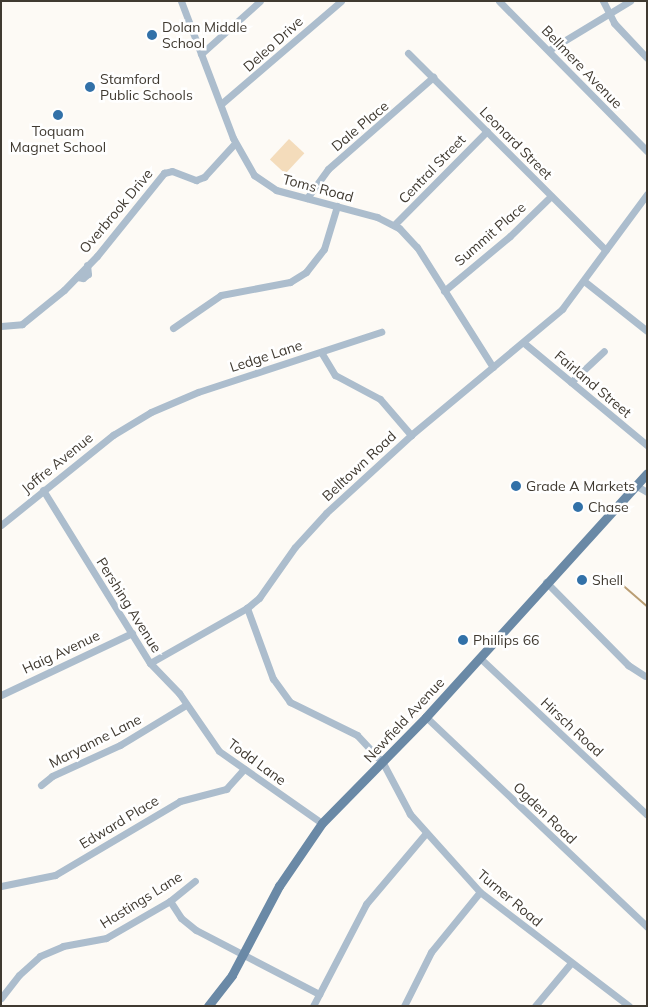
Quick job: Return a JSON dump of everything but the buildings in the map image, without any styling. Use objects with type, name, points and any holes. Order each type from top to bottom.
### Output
[{"type":"main road","name":"Newfield Avenue","points":[[208,1006],[244,956],[279,886],[322,823],[426,718],[546,582],[647,473]]},
{"type":"street","name":"Toms Road","points":[[181,1],[236,143],[260,182],[276,190],[337,206],[394,225],[412,240],[493,367]]},
{"type":"street","points":[[201,54],[260,1]]},
{"type":"street","name":"Deleo Drive","points":[[221,104],[341,1]]},
{"type":"street","name":"Bellmere Avenue","points":[[499,1],[647,151]]},
{"type":"street","points":[[604,1],[609,15],[647,58]]},
{"type":"street","points":[[548,50],[630,1]]},
{"type":"street","name":"Leonard Street","points":[[408,53],[606,250]]},
{"type":"street","name":"Dale Place","points":[[308,198],[328,170],[433,77]]},
{"type":"street","name":"Central Street","points":[[394,225],[487,131]]},
{"type":"street","name":"Overbrook Drive","points":[[1,326],[15,327],[29,320],[77,277],[164,173],[172,172],[196,180],[204,178],[236,143]]},
{"type":"street","name":"Belltown Road","points":[[247,608],[259,598],[309,530],[411,435],[562,309],[647,194]]},
{"type":"street","name":"Summit Place","points":[[444,290],[510,236],[551,196]]},
{"type":"street","points":[[173,328],[221,295],[290,282],[306,272],[324,248],[337,206]]},
{"type":"street","points":[[584,281],[647,331]]},
{"type":"street","points":[[321,352],[381,332]]},
{"type":"street","name":"Fairland Street","points":[[524,342],[647,445]]},
{"type":"street","points":[[571,382],[604,351]]},
{"type":"street","name":"Ledge Lane","points":[[130,424],[171,402],[321,352],[335,375],[380,399],[411,435]]},
{"type":"street","name":"Joffre Avenue","points":[[1,525],[43,490],[130,424]]},
{"type":"street","points":[[635,485],[647,492]]},
{"type":"street","name":"Pershing Avenue","points":[[43,490],[150,664],[247,608]]},
{"type":"street","points":[[546,582],[628,665],[646,676]]},
{"type":"street","points":[[247,608],[273,680],[283,695],[305,712],[353,732],[383,763]]},
{"type":"street","name":"Haig Avenue","points":[[1,695],[132,633]]},
{"type":"street","name":"Hirsch Road","points":[[480,658],[647,815]]},
{"type":"street","name":"Todd Lane","points":[[150,664],[186,704],[218,751],[322,823]]},
{"type":"street","name":"Maryanne Lane","points":[[41,785],[52,776],[120,745],[186,704]]},
{"type":"street","name":"Ogden Road","points":[[426,718],[647,928]]},
{"type":"street","name":"Turner Road","points":[[383,763],[406,808],[426,833],[480,892],[628,1006]]},
{"type":"street","name":"Edward Place","points":[[1,886],[55,875],[180,801],[226,789],[244,769]]},
{"type":"street","points":[[314,1006],[370,898],[426,833]]},
{"type":"street","name":"Hastings Lane","points":[[1,998],[19,975],[40,956],[63,946],[106,938],[170,901],[196,881]]},
{"type":"street","points":[[404,1006],[431,952],[480,892]]},
{"type":"street","points":[[170,901],[189,925],[244,956],[319,994]]},
{"type":"street","points":[[535,1006],[571,963]]},
{"type":"shaded area","points":[[289,139],[304,153],[285,174],[270,159]]},
{"type":"waterway","points":[[619,582],[647,606]]},
{"type":"place","name":"Dolan Middle School","points":[[152,35]]},
{"type":"place","name":"Stamford Public Schools","points":[[90,87]]},
{"type":"place","name":"Toquam Magnet School","points":[[58,115]]},
{"type":"place","name":"Grade A Markets","points":[[516,486]]},
{"type":"place","name":"Chase","points":[[578,507]]},
{"type":"place","name":"Shell","points":[[582,580]]},
{"type":"place","name":"Phillips 66","points":[[463,640]]}]
